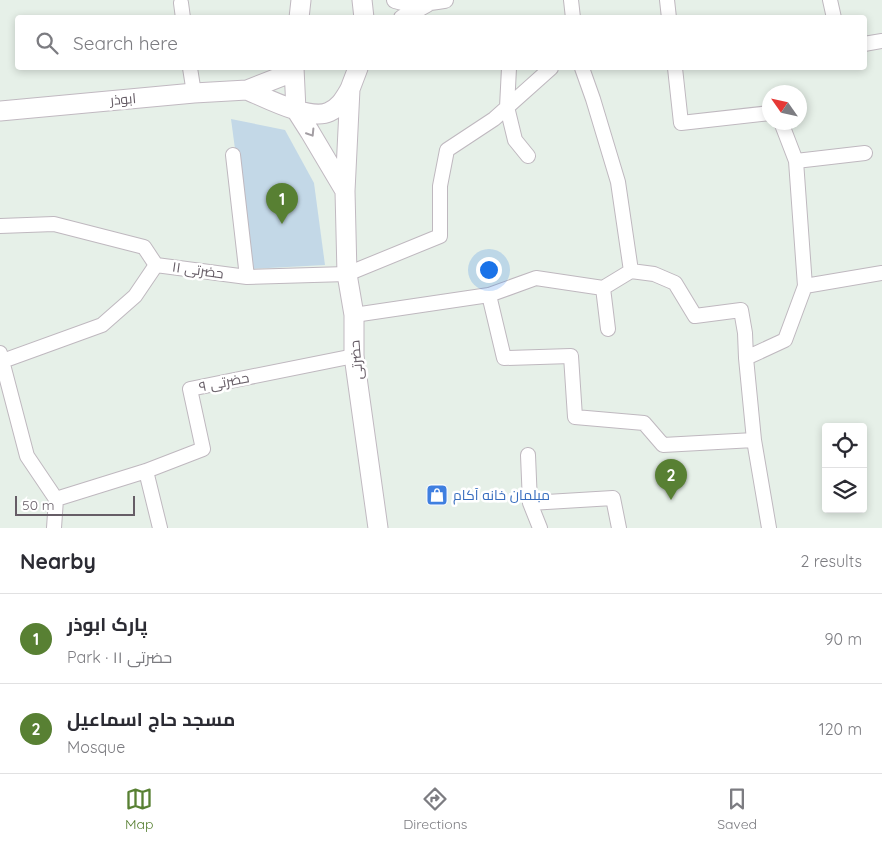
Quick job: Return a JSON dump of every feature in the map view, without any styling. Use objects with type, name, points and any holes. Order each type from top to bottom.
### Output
[{"type":"main road","points":[[299,15],[301,0]]},
{"type":"main road","points":[[362,0],[364,15]]},
{"type":"main road","points":[[247,90],[294,70]]},
{"type":"main road","name":"حضرتی","points":[[294,70],[296,110],[345,191]]},
{"type":"main road","name":"حضرتی","points":[[357,70],[350,89],[345,191],[347,274],[354,315],[354,356],[378,528]]},
{"type":"main road","points":[[247,90],[296,110],[314,114],[328,113],[342,103],[350,89]]},
{"type":"main road","name":"ابوذر","points":[[0,111],[194,93],[247,90]]},
{"type":"street","points":[[395,0],[403,2],[438,1]]},
{"type":"street","points":[[571,0],[572,15]]},
{"type":"street","points":[[667,0],[669,15]]},
{"type":"street","points":[[830,0],[833,15]]},
{"type":"street","points":[[408,15],[438,1]]},
{"type":"street","points":[[182,3],[184,15]]},
{"type":"street","points":[[867,44],[882,41]]},
{"type":"street","points":[[190,70],[194,93]]},
{"type":"street","points":[[508,70],[507,108],[515,140],[528,156]]},
{"type":"street","points":[[347,274],[440,236],[440,186],[447,150],[494,119],[549,70]]},
{"type":"street","points":[[583,70],[618,182],[631,271]]},
{"type":"street","points":[[675,70],[681,123],[762,115]]},
{"type":"street","points":[[746,358],[785,340],[805,286],[796,161],[784,130]]},
{"type":"street","points":[[796,161],[865,153]]},
{"type":"street","points":[[233,155],[247,277]]},
{"type":"street","name":"حضرتی ۱۱","points":[[0,226],[54,224],[144,247],[156,265],[247,277],[347,274]]},
{"type":"street","points":[[54,528],[56,499],[28,456],[1,359],[102,325],[135,296],[156,265]]},
{"type":"street","points":[[354,315],[490,295],[536,278],[603,288],[631,271],[654,274],[675,283],[695,316],[741,310],[745,333],[754,440],[769,528]]},
{"type":"street","points":[[805,286],[882,273]]},
{"type":"street","points":[[603,288],[608,330]]},
{"type":"street","points":[[490,295],[504,358],[570,356],[575,417],[644,423],[663,445],[754,440]]},
{"type":"street","name":"حضرتی ۹","points":[[56,499],[146,471],[204,449],[190,388],[354,356]]},
{"type":"street","points":[[528,455],[530,502],[540,528]]},
{"type":"street","points":[[146,471],[160,528]]},
{"type":"street","points":[[530,502],[614,498],[619,528]]},
{"type":"shaded area","points":[[231,119],[285,130],[314,183],[325,265],[251,269]]},
{"type":"place","name":"پارک ابوذر","points":[[282,224]]},
{"type":"place","name":"مبلمان خانه آکام","points":[[437,495]]},
{"type":"place","name":"مسجد حاج اسماعیل","points":[[671,500]]}]
